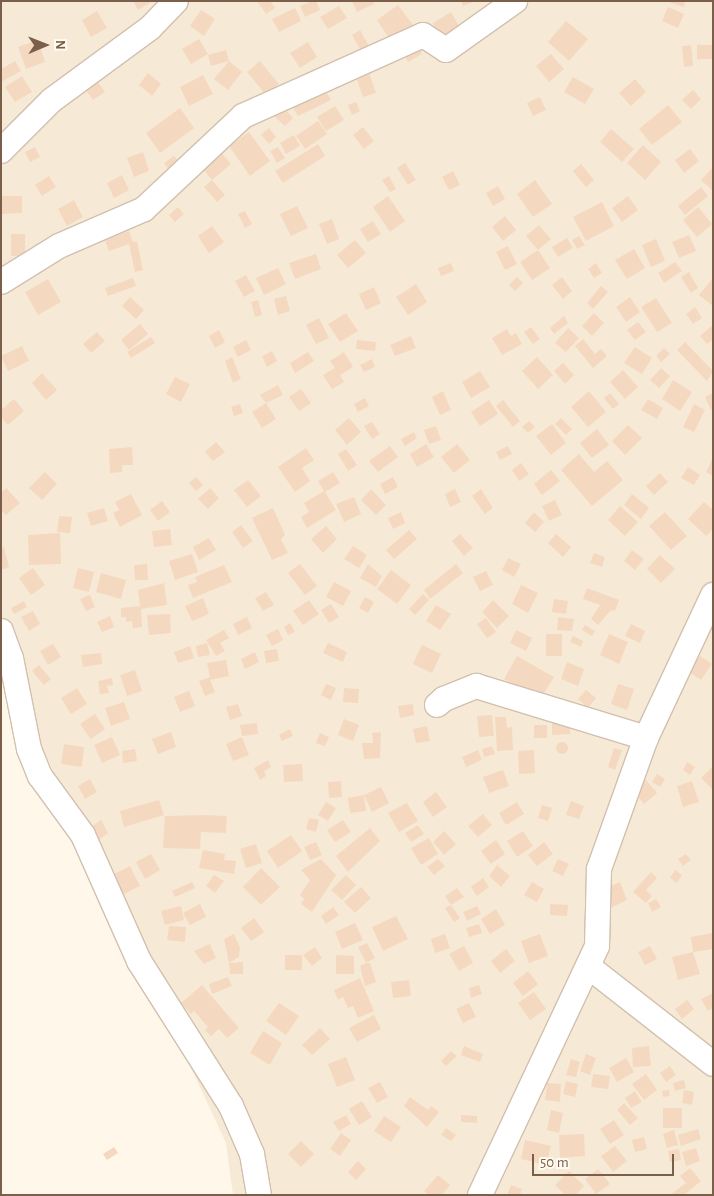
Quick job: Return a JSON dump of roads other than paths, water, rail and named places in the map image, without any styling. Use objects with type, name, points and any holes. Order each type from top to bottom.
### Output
[{"type":"street","points":[[1,151],[52,100],[150,28],[176,1]]},
{"type":"street","points":[[1,282],[59,246],[144,209],[243,116],[423,35],[446,50],[515,1]]},
{"type":"street","points":[[480,1195],[589,967],[600,934],[596,890],[599,869],[646,738],[713,595]]},
{"type":"street","points":[[1,631],[15,672],[29,749],[40,776],[83,835],[139,961],[231,1106],[252,1154],[259,1195]]},
{"type":"street","points":[[437,705],[444,698],[476,686],[646,738]]},
{"type":"street","points":[[589,967],[713,1064]]}]
